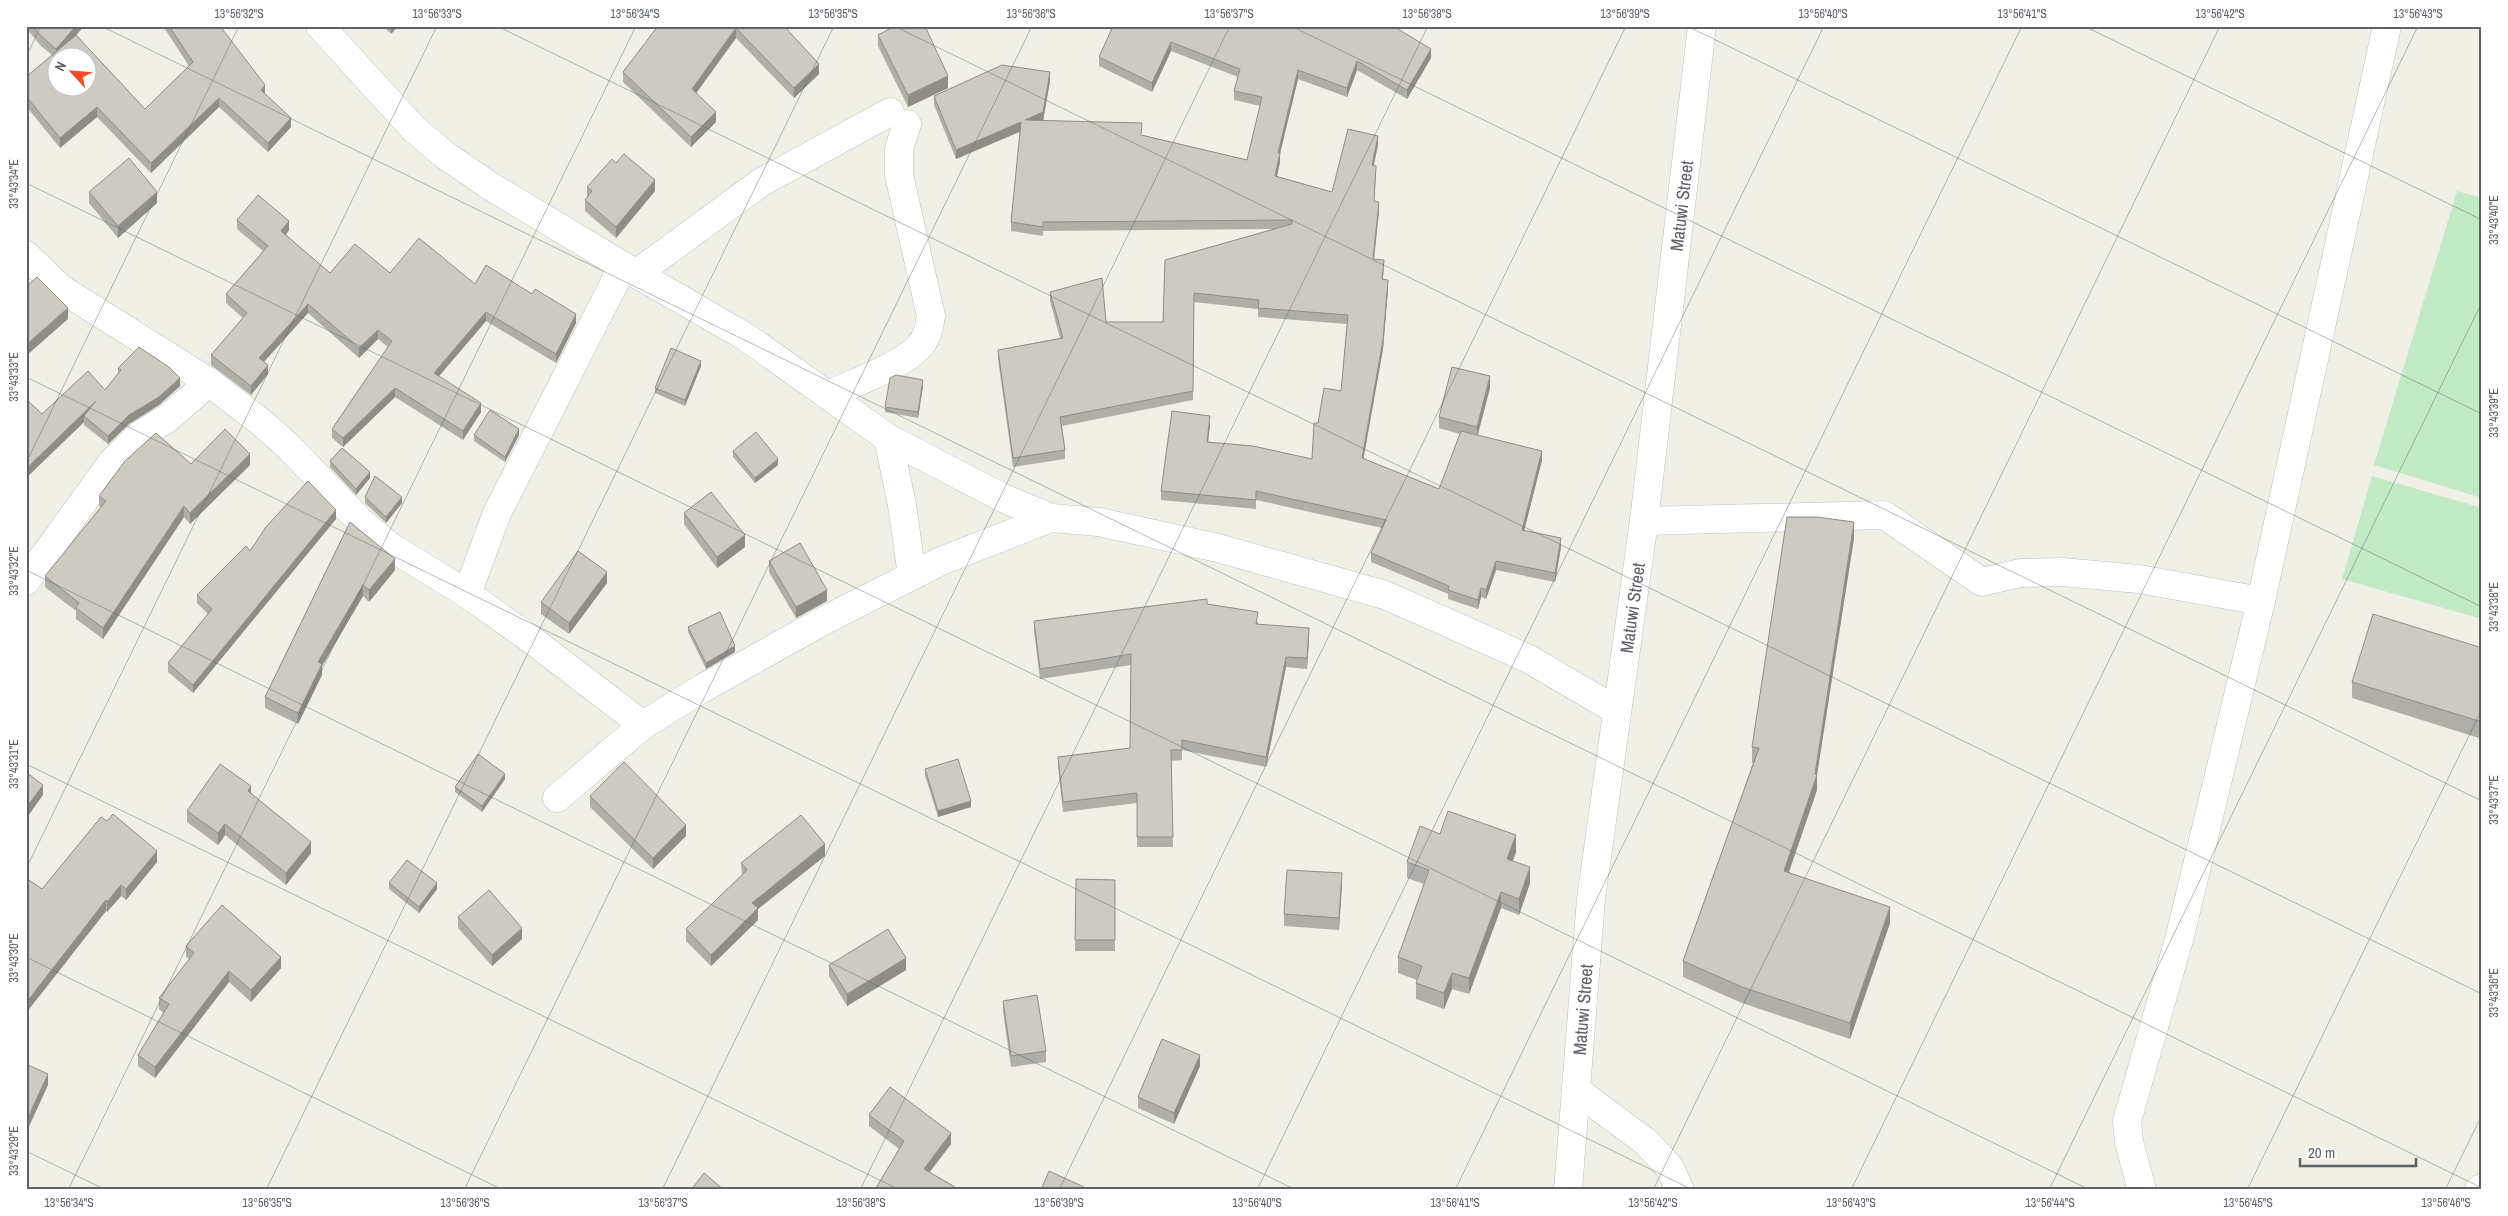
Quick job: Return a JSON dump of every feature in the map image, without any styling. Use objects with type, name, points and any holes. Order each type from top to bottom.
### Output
[{"type":"street","points":[[320,26],[414,129],[445,155],[487,184],[746,337],[888,438],[1003,498],[1050,518],[1099,522],[1218,548],[1385,595],[1529,659],[1616,710]]},
{"type":"street","name":"Matuwi Street","points":[[1568,1190],[1591,898],[1644,521],[1702,26]]},
{"type":"street","points":[[2142,1190],[2129,1142],[2127,1121],[2180,936],[2261,602],[2387,26]]},
{"type":"street","points":[[466,594],[497,513],[630,270],[760,183],[898,118],[899,175],[931,316],[928,334],[918,348],[904,359],[829,395]]},
{"type":"street","points":[[26,254],[60,288],[209,382],[288,446],[362,523],[391,547],[466,594],[524,634],[643,726]]},
{"type":"street","points":[[27,578],[113,460],[140,435],[168,418],[209,382]]},
{"type":"street","points":[[888,438],[902,505],[912,575]]},
{"type":"street","points":[[1644,521],[1884,515],[1982,582],[2020,573],[2062,572],[2139,579],[2261,602]]},
{"type":"street","points":[[557,798],[643,726],[712,684],[823,621],[941,560],[1050,518]]},
{"type":"street","points":[[1576,1090],[1646,1142],[1670,1168],[1680,1190]]},
{"type":"green space","points":[[2457,191],[2482,198],[2482,498],[2374,465]]},
{"type":"green space","points":[[2372,476],[2482,508],[2482,619],[2342,579]]},
{"type":"building","points":[[33,26],[76,26],[57,48],[41,36]]},
{"type":"building","points":[[169,26],[220,26],[265,85],[261,90],[291,118],[268,143],[219,98],[151,163],[97,107],[60,138],[26,96],[26,77],[48,59],[48,98],[98,98],[98,59],[145,109],[193,62]]},
{"type":"building","points":[[658,26],[784,26],[819,64],[794,88],[736,28],[692,89],[716,112],[691,137],[623,72]]},
{"type":"building","points":[[895,26],[925,26],[948,76],[908,95],[878,35]]},
{"type":"building","points":[[1113,26],[1393,26],[1431,49],[1407,90],[1357,61],[1347,88],[1298,70],[1278,153],[1280,153],[1275,176],[1332,192],[1348,129],[1378,136],[1372,165],[1376,166],[1374,201],[1379,202],[1373,259],[1384,260],[1382,279],[1388,280],[1383,340],[1362,458],[1439,489],[1461,431],[1542,451],[1522,530],[1561,538],[1555,573],[1496,561],[1486,590],[1481,588],[1478,600],[1448,590],[1449,586],[1371,553],[1386,520],[1256,491],[1256,500],[1161,491],[1172,411],[1210,416],[1207,442],[1253,446],[1312,459],[1314,423],[1318,423],[1324,388],[1341,391],[1348,315],[1258,308],[1259,300],[1194,293],[1193,391],[1060,417],[1065,450],[1013,458],[998,350],[1063,338],[1050,292],[1102,278],[1106,322],[1163,322],[1165,260],[1292,224],[1292,220],[1043,222],[1043,227],[1011,222],[1021,122],[956,150],[934,96],[1002,65],[1050,72],[1043,112],[1025,120],[1142,123],[1141,135],[1247,160],[1262,97],[1234,91],[1240,69],[1171,42],[1152,83],[1099,57]]},
{"type":"building","points":[[76,35],[88,48],[61,48]]},
{"type":"building","points":[[624,154],[655,180],[616,227],[585,200],[592,191],[587,187],[612,159],[616,163]]},
{"type":"building","points":[[129,158],[157,192],[118,226],[89,192]]},
{"type":"building","points":[[258,195],[289,221],[281,231],[330,273],[355,244],[390,273],[419,238],[475,284],[486,265],[532,294],[535,289],[576,314],[556,354],[486,312],[434,373],[481,403],[463,431],[395,388],[343,438],[332,429],[392,341],[378,330],[359,348],[308,304],[259,358],[268,365],[251,386],[211,355],[247,313],[226,294],[268,246],[237,220]]},
{"type":"building","points":[[37,277],[68,308],[26,345],[26,287]]},
{"type":"building","points":[[139,347],[169,367],[180,378],[159,397],[129,415],[108,436],[84,416],[96,401],[26,469],[26,399],[42,414],[88,371],[105,390],[121,370],[118,368]]},
{"type":"building","points":[[671,348],[701,361],[685,400],[655,388]]},
{"type":"building","points":[[1452,367],[1490,376],[1477,427],[1439,417]]},
{"type":"building","points":[[896,375],[923,380],[918,412],[885,407],[890,378]]},
{"type":"building","points":[[490,410],[519,429],[505,457],[474,435]]},
{"type":"building","points":[[225,429],[250,454],[190,513],[184,506],[103,628],[76,608],[79,603],[45,576],[106,501],[99,496],[125,461],[156,433],[191,464]]},
{"type":"building","points":[[756,432],[778,459],[755,478],[733,451]]},
{"type":"building","points":[[342,448],[370,472],[356,489],[330,461]]},
{"type":"building","points":[[375,476],[402,497],[386,517],[365,497]]},
{"type":"building","points":[[308,481],[336,510],[193,685],[168,663],[212,609],[197,595],[246,546],[250,551],[266,527]]},
{"type":"building","points":[[711,492],[745,535],[717,557],[684,513]]},
{"type":"building","points":[[1787,517],[1817,517],[1854,522],[1815,774],[1817,775],[1784,871],[1890,907],[1850,1023],[1742,987],[1683,961],[1759,748],[1752,747]]},
{"type":"building","points":[[350,522],[395,559],[369,590],[363,585],[318,662],[322,664],[298,713],[265,697]]},
{"type":"building","points":[[800,543],[827,590],[796,607],[769,561]]},
{"type":"building","points":[[578,551],[607,572],[569,623],[541,602]]},
{"type":"building","points":[[1207,599],[1207,604],[1258,612],[1256,624],[1309,628],[1307,658],[1286,657],[1266,757],[1182,740],[1182,750],[1171,750],[1173,837],[1137,837],[1137,793],[1063,802],[1058,757],[1130,748],[1131,654],[1040,669],[1034,621]]},
{"type":"building","points":[[720,612],[735,646],[706,663],[688,627]]},
{"type":"building","points":[[2373,614],[2482,648],[2482,722],[2352,682]]},
{"type":"building","points":[[478,754],[505,774],[482,806],[455,787]]},
{"type":"building","points":[[958,759],[971,801],[938,811],[925,769]]},
{"type":"building","points":[[624,762],[686,825],[653,858],[590,796]]},
{"type":"building","points":[[220,764],[251,786],[248,791],[311,842],[286,873],[225,824],[218,833],[187,811]]},
{"type":"building","points":[[26,772],[43,785],[26,808]]},
{"type":"building","points":[[1448,811],[1516,835],[1507,859],[1530,867],[1519,899],[1501,892],[1469,978],[1452,973],[1444,993],[1416,983],[1422,966],[1398,957],[1429,870],[1407,862],[1420,826],[1440,834]]},
{"type":"building","points":[[113,814],[157,851],[126,889],[121,885],[107,902],[106,900],[26,1003],[26,878],[42,889],[101,817],[107,821]]},
{"type":"building","points":[[801,815],[825,844],[752,903],[758,908],[711,955],[686,929],[747,870],[741,863]]},
{"type":"building","points":[[407,860],[437,883],[419,907],[389,883]]},
{"type":"building","points":[[1287,870],[1342,873],[1339,918],[1284,914]]},
{"type":"building","points":[[1076,879],[1115,880],[1115,940],[1075,940]]},
{"type":"building","points":[[489,890],[522,928],[492,955],[458,917]]},
{"type":"building","points":[[222,905],[281,957],[251,990],[229,971],[155,1067],[138,1055],[169,1004],[159,998],[194,953],[186,946]]},
{"type":"building","points":[[888,929],[906,958],[847,994],[829,965]]},
{"type":"building","points":[[1037,995],[1046,1051],[1011,1056],[1003,1001]]},
{"type":"building","points":[[1162,1039],[1200,1055],[1174,1113],[1138,1097]]},
{"type":"building","points":[[26,1064],[48,1074],[26,1122]]},
{"type":"building","points":[[890,1087],[951,1133],[924,1169],[960,1190],[878,1190],[876,1188],[904,1141],[869,1115]]},
{"type":"building","points":[[1049,1171],[1084,1187],[1082,1190],[1041,1190]]},
{"type":"building","points":[[704,1173],[724,1190],[691,1190]]}]
